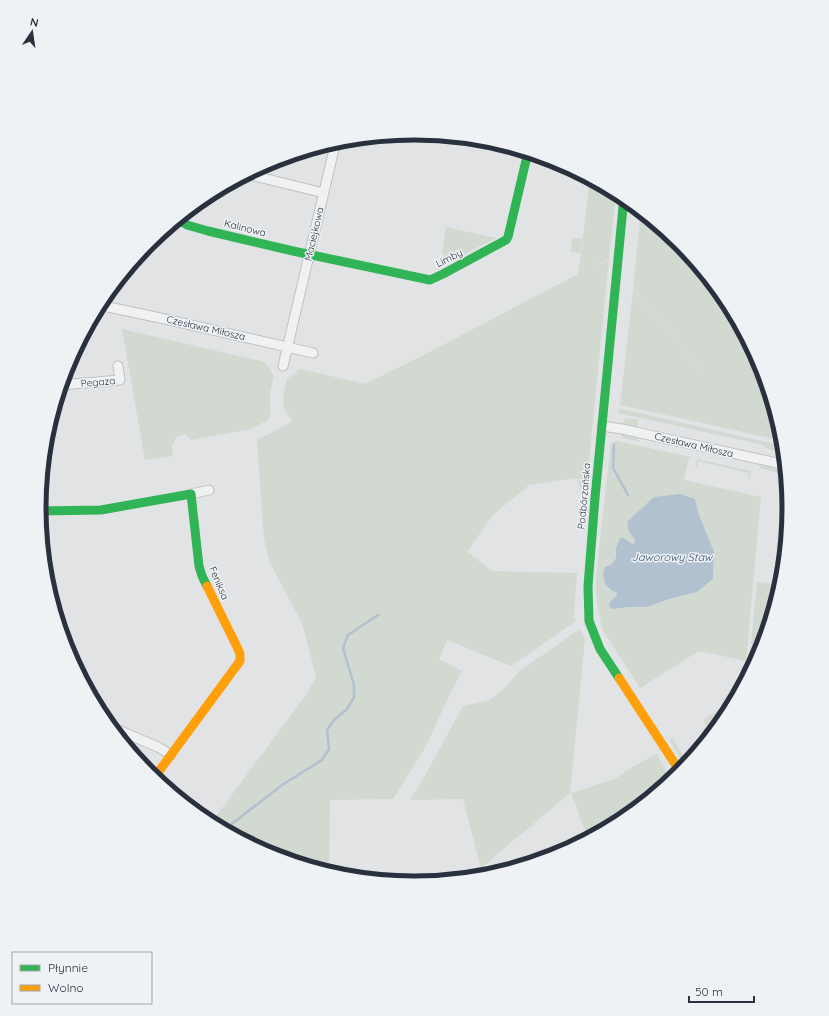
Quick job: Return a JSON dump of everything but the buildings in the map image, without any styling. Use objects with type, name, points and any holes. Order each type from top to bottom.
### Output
[{"type":"street","name":"Maciejkowa","points":[[284,366],[334,149]]},
{"type":"street","name":"Limby","points":[[310,255],[430,280],[506,240],[508,237],[527,157]]},
{"type":"street","points":[[256,176],[324,193]]},
{"type":"street","name":"Podbórzańska","points":[[623,205],[595,498],[589,577],[589,621],[600,649],[677,767]]},
{"type":"street","name":"Kalinowa","points":[[182,222],[187,225],[310,255]]},
{"type":"street","name":"Czesława Miłosza","points":[[106,306],[313,353]]},
{"type":"street","name":"Pegaza","points":[[68,384],[120,380],[118,366]]},
{"type":"street","name":"Czesława Miłosza","points":[[602,426],[622,429],[780,464]]},
{"type":"street","points":[[46,511],[92,511],[110,509],[210,490]]},
{"type":"street","name":"Feniksa","points":[[158,772],[240,662],[240,654],[238,649],[202,576],[198,558],[191,494]]},
{"type":"street","points":[[122,732],[158,747],[170,755]]},
{"type":"shaded area","points":[[589,184],[615,200],[609,259],[589,269],[609,260],[585,501],[577,478],[529,485],[492,516],[467,552],[492,571],[577,573],[574,616],[576,621],[511,666],[447,640],[439,659],[462,671],[425,748],[393,799],[330,800],[329,866],[296,857],[273,848],[230,827],[215,817],[306,695],[316,677],[302,623],[270,563],[264,539],[257,440],[292,422],[284,408],[283,396],[287,379],[300,369],[365,384],[420,357],[578,274]]},
{"type":"shaded area","points":[[640,217],[675,247],[692,265],[721,303],[734,324],[755,367],[770,413],[777,440],[620,405],[633,290],[715,385],[633,289]]},
{"type":"shaded area","points":[[446,227],[496,238],[446,263],[442,252]]},
{"type":"shaded area","points":[[572,238],[582,239],[581,253],[571,252]]},
{"type":"shaded area","points":[[122,329],[265,362],[274,376],[270,392],[271,411],[268,420],[251,429],[191,440],[185,434],[176,437],[172,446],[173,456],[145,460]]},
{"type":"shaded area","points":[[622,409],[777,444],[779,452],[771,450],[760,444],[618,413],[619,410]]},
{"type":"shaded area","points":[[628,418],[639,420],[637,427],[622,424],[624,420]]},
{"type":"shaded area","points":[[621,433],[637,437],[640,442],[623,438]]},
{"type":"shaded area","points":[[617,441],[691,457],[688,462],[684,480],[761,497],[746,661],[699,651],[640,688],[602,629],[597,603],[596,575],[611,442]],"holes":[[[695,499],[699,515],[714,553],[713,579],[697,592],[669,599],[647,607],[612,609],[617,595],[605,583],[604,579],[609,565],[612,564],[616,558],[616,548],[620,538],[624,538],[632,544],[635,543],[635,540]]]},
{"type":"shaded area","points":[[697,459],[751,471],[749,479],[749,473],[698,461],[697,468],[695,467]]},
{"type":"shaded area","points":[[764,465],[773,467],[781,471],[781,474],[759,468]]},
{"type":"shaded area","points":[[757,582],[775,584],[757,644],[751,644]]},
{"type":"shaded area","points":[[580,629],[585,639],[570,793],[481,868],[463,799],[410,800],[463,706],[490,700],[508,685],[518,672]]},
{"type":"shaded area","points":[[726,705],[709,729],[703,720]]},
{"type":"shaded area","points":[[672,737],[685,759],[682,762],[670,741]]},
{"type":"shaded area","points":[[657,754],[668,775],[639,800],[599,827],[586,834],[571,793],[615,779],[627,770]]},
{"type":"water","name":"Jaworowy Staw","points":[[680,494],[695,499],[699,515],[714,552],[713,579],[697,592],[669,599],[647,607],[612,609],[609,606],[610,602],[617,595],[616,592],[611,590],[606,584],[604,579],[605,567],[612,564],[616,558],[616,548],[620,538],[624,538],[632,544],[635,543],[635,540],[628,529],[628,521],[654,497]]},
{"type":"waterway","points":[[614,445],[613,468],[628,495]]},
{"type":"waterway","points":[[229,826],[282,785],[322,760],[329,749],[327,730],[334,720],[347,709],[354,697],[354,685],[343,648],[348,635],[378,615]]},
{"type":"traffic: fast","points":[[182,222],[208,231],[293,251],[430,280],[506,240],[508,237],[527,157]]},
{"type":"traffic: fast","points":[[619,678],[600,649],[589,621],[588,586],[623,205]]},
{"type":"traffic: fast","points":[[46,511],[101,510],[191,494],[199,566],[207,586]]},
{"type":"traffic: slow","points":[[158,773],[240,661],[238,649],[207,586]]},
{"type":"traffic: slow","points":[[619,678],[677,767]]}]
